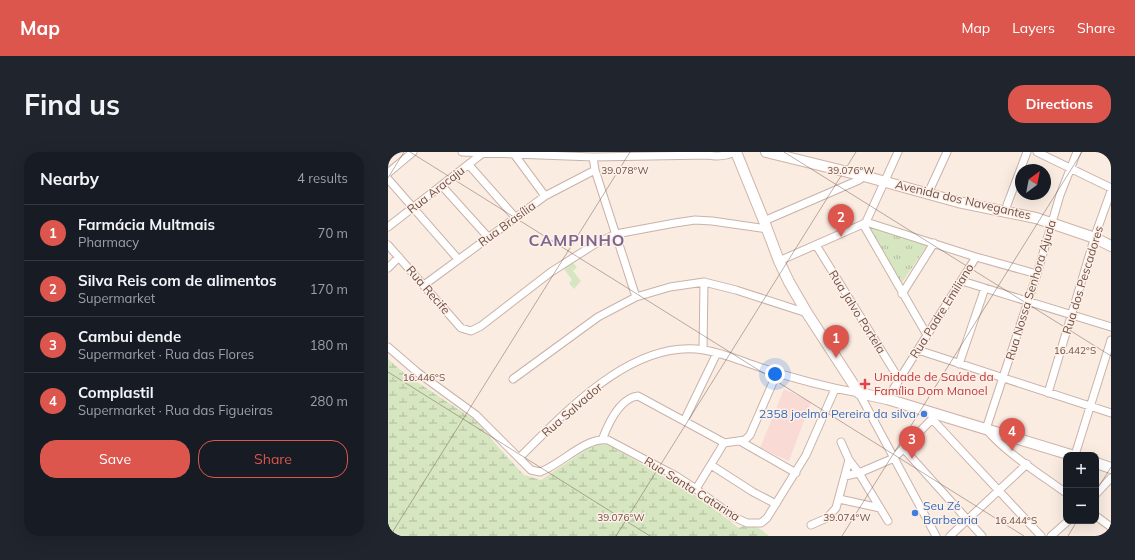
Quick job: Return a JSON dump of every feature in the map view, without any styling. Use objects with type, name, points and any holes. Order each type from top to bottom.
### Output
[{"type":"main road","points":[[736,152],[778,261],[807,313],[859,393],[886,399],[934,417],[986,429],[1063,453]]},
{"type":"main road","name":"Avenida dos Navegantes","points":[[766,152],[866,175]]},
{"type":"main road","name":"Avenida dos Navegantes","points":[[786,152],[958,202],[1053,220]]},
{"type":"main road","name":"Avenida dos Navegantes","points":[[885,180],[930,189],[958,198],[1007,205],[1095,236],[1111,240]]},
{"type":"main road","name":"Avenida dos Navegantes","points":[[1095,236],[1111,246]]},
{"type":"main road","points":[[1099,464],[1111,468]]},
{"type":"street","points":[[388,173],[413,152]]},
{"type":"street","points":[[462,152],[514,154],[538,153],[593,157],[711,154],[721,156],[736,152]]},
{"type":"street","points":[[778,261],[864,223],[898,152]]},
{"type":"street","points":[[930,189],[947,152]]},
{"type":"street","points":[[1007,205],[1027,152]]},
{"type":"street","points":[[1037,152],[1111,188]]},
{"type":"street","name":"Rua Nossa Senhora Ajuda","points":[[986,429],[1029,301],[1060,196],[1077,152]]},
{"type":"street","name":"Rua Aracaju","points":[[388,227],[483,153]]},
{"type":"street","points":[[514,154],[545,196]]},
{"type":"street","points":[[593,157],[595,170],[636,297]]},
{"type":"street","points":[[469,165],[515,217]]},
{"type":"street","name":"Rua Brasília","points":[[424,285],[545,196],[595,170]]},
{"type":"street","points":[[616,234],[695,220],[765,225],[859,180],[866,175]]},
{"type":"street","points":[[388,179],[458,259]]},
{"type":"street","points":[[442,186],[488,237]]},
{"type":"street","name":"Rua dos Pescadores","points":[[1048,393],[1095,236],[1111,191]]},
{"type":"street","points":[[864,223],[976,257]]},
{"type":"street","points":[[864,223],[902,294],[927,335]]},
{"type":"street","name":"Rua Recife","points":[[388,245],[461,328],[471,331],[481,326],[551,272],[595,244],[616,234]]},
{"type":"street","points":[[902,294],[934,243]]},
{"type":"street","name":"Rua Jalvo Portela","points":[[816,245],[899,379]]},
{"type":"street","points":[[388,268],[399,257]]},
{"type":"street","name":"Rua Padre Emiliano","points":[[886,399],[976,257],[1037,274]]},
{"type":"street","points":[[962,281],[1111,327]]},
{"type":"street","points":[[703,350],[704,282]]},
{"type":"street","points":[[513,379],[598,317],[636,297],[670,287],[704,282],[736,290],[807,313]]},
{"type":"street","points":[[959,364],[985,288]]},
{"type":"street","points":[[1076,452],[1111,340]]},
{"type":"street","points":[[388,347],[417,372],[476,415],[531,470],[540,472],[590,443],[602,440],[612,418],[627,400],[638,396],[724,443],[746,439],[750,435],[777,373]]},
{"type":"street","name":"Rua Salvador","points":[[519,458],[586,395],[630,365],[645,357],[660,353],[685,349],[703,350],[835,389],[859,393]]},
{"type":"street","points":[[918,350],[1111,413]]},
{"type":"street","points":[[684,421],[717,353]]},
{"type":"street","name":"Rua Santa Catarina","points":[[602,440],[614,442],[676,476],[734,517],[747,523],[761,523],[767,518],[806,455],[835,389]]},
{"type":"street","points":[[859,393],[936,536]]},
{"type":"street","points":[[845,476],[859,473],[894,458],[934,417],[1041,536]]},
{"type":"street","points":[[986,429],[1027,464],[1063,491]]},
{"type":"street","points":[[740,441],[796,473]]},
{"type":"street","points":[[841,442],[849,460],[859,473],[888,521]]},
{"type":"street","points":[[696,489],[724,443]]},
{"type":"street","points":[[903,448],[982,536]]},
{"type":"street","points":[[811,525],[831,515],[839,499],[849,460]]},
{"type":"street","points":[[950,536],[1027,464]]},
{"type":"street","points":[[711,465],[753,492],[776,504]]},
{"type":"street","points":[[1099,491],[1111,478]]},
{"type":"street","points":[[839,499],[880,508]]},
{"type":"street","points":[[1099,518],[1111,527]]},
{"type":"street","points":[[1051,536],[1065,524]]},
{"type":"shaded area","points":[[784,389],[811,402],[789,461],[760,448]]},
{"type":"green space","points":[[870,226],[928,244],[901,284],[867,228]]},
{"type":"green space","points":[[572,262],[577,267],[573,271],[581,281],[574,289],[569,283],[572,280],[564,269]]},
{"type":"green space","points":[[388,359],[405,374],[476,421],[524,475],[541,480],[595,444],[609,445],[695,495],[739,528],[743,526],[755,527],[769,536],[388,536]]},
{"type":"place","name":"Silva Reis com de alimentos","points":[[841,237]]},
{"type":"place","name":"Farmácia Multmais","points":[[836,358]]},
{"type":"place","name":"Unidade de Saúde da Família Dom Manoel","points":[[865,384]]},
{"type":"place","name":"2358 joelma Pereira da silva","points":[[924,414]]},
{"type":"place","name":"Complastil","points":[[1012,451]]},
{"type":"place","name":"Cambui dende","points":[[912,459]]},
{"type":"place","name":"Seu Zé Barbearia","points":[[915,513]]},
{"type":"district","name":"CAMPINHO","points":[[577,240]]}]
